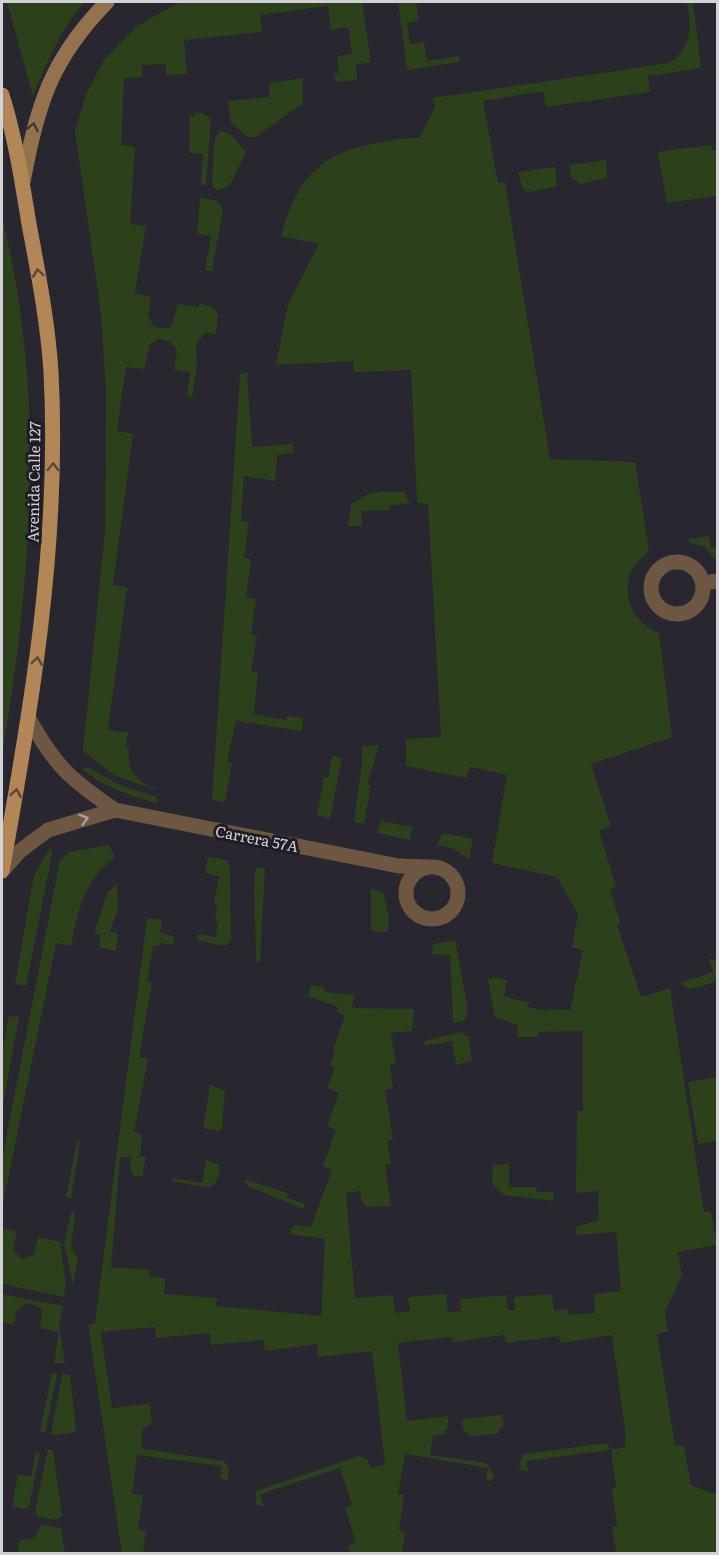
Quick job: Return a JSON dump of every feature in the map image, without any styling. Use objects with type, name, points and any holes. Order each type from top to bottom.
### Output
[{"type":"main road","points":[[22,185],[34,123],[45,90],[81,28],[107,2]]},
{"type":"main road","name":"Avenida Calle 127","points":[[2,95],[35,253],[50,369],[53,457],[48,570],[29,719],[2,871]]},
{"type":"street","name":"Carrera 57A","points":[[29,719],[56,764],[85,789],[115,810],[399,866],[446,870],[456,883],[458,900],[449,914],[433,919],[417,914],[407,900],[405,877],[399,866]]},
{"type":"street","name":"Carrera 57A","points":[[2,871],[20,851],[48,830],[115,810]]},
{"type":"street","points":[[407,891],[413,876],[428,867]]},
{"type":"green space","points":[[7,2],[85,2],[62,34],[33,96]]},
{"type":"green space","points":[[180,2],[362,2],[371,62],[356,65],[357,80],[336,82],[334,74],[339,73],[337,56],[352,54],[348,27],[331,30],[328,6],[260,15],[262,32],[184,40],[187,74],[166,75],[166,64],[142,65],[142,77],[124,78],[121,145],[135,147],[130,224],[146,226],[135,293],[151,297],[148,315],[154,327],[168,328],[172,325],[178,304],[198,307],[200,303],[215,309],[218,316],[216,334],[205,332],[196,345],[197,365],[192,398],[187,396],[190,372],[174,370],[177,351],[170,341],[159,339],[150,344],[144,369],[126,367],[117,431],[133,434],[113,585],[127,587],[108,730],[128,733],[126,746],[129,747],[130,764],[135,776],[161,792],[114,775],[83,751],[105,530],[106,391],[101,314],[75,131],[86,94],[104,60],[137,26]]},
{"type":"green space","points":[[398,2],[416,2],[419,21],[407,23],[410,44],[424,42],[427,61],[459,56],[459,62],[407,70]]},
{"type":"green space","points":[[687,2],[693,2],[701,68],[648,76],[650,92],[546,107],[543,91],[483,101],[498,183],[505,182],[550,459],[635,462],[649,550],[633,568],[629,578],[628,597],[636,615],[642,622],[659,633],[672,737],[591,764],[611,826],[599,831],[616,887],[610,890],[620,922],[617,925],[641,997],[670,988],[704,1212],[711,1211],[717,1245],[678,1252],[682,1275],[665,1312],[668,1331],[657,1334],[675,1445],[684,1446],[691,1485],[712,1493],[717,1492],[717,1553],[616,1553],[612,1527],[617,1526],[612,1489],[616,1488],[611,1450],[625,1447],[625,1430],[612,1335],[560,1343],[559,1336],[506,1343],[504,1335],[453,1342],[452,1337],[398,1343],[407,1421],[448,1416],[448,1427],[443,1435],[433,1435],[430,1455],[486,1463],[494,1475],[492,1480],[486,1482],[488,1468],[405,1454],[398,1494],[404,1495],[399,1530],[405,1532],[402,1553],[350,1554],[348,1546],[356,1543],[345,1508],[352,1505],[340,1468],[260,1494],[264,1507],[256,1504],[256,1491],[359,1456],[367,1460],[371,1468],[385,1464],[372,1351],[318,1357],[317,1344],[265,1351],[263,1340],[211,1345],[209,1333],[156,1338],[155,1327],[101,1332],[112,1408],[149,1404],[152,1423],[143,1428],[141,1445],[144,1449],[224,1461],[229,1468],[227,1480],[220,1479],[222,1466],[137,1455],[132,1494],[143,1495],[138,1529],[146,1531],[143,1553],[122,1553],[88,1325],[95,1323],[147,918],[162,920],[160,933],[174,936],[173,945],[160,943],[159,946],[153,946],[147,982],[152,983],[139,1057],[148,1059],[134,1132],[142,1134],[140,1156],[146,1157],[142,1177],[134,1176],[130,1168],[131,1157],[120,1158],[111,1267],[149,1270],[149,1277],[165,1278],[164,1294],[217,1298],[216,1306],[321,1316],[325,1239],[290,1234],[291,1228],[295,1225],[311,1227],[332,1170],[323,1166],[336,1130],[327,1126],[339,1093],[327,1088],[335,1067],[330,1065],[335,1051],[333,1049],[345,1016],[337,1012],[338,1007],[308,996],[311,985],[324,987],[324,992],[354,995],[352,1008],[414,1009],[412,1031],[391,1033],[396,1064],[390,1065],[393,1088],[385,1090],[393,1139],[387,1141],[391,1163],[385,1165],[391,1206],[367,1207],[362,1201],[360,1191],[346,1193],[355,1298],[393,1295],[395,1313],[410,1311],[408,1297],[446,1294],[448,1312],[461,1311],[460,1299],[506,1295],[508,1310],[515,1310],[514,1297],[552,1294],[554,1310],[568,1309],[569,1315],[595,1313],[594,1294],[621,1291],[616,1232],[576,1235],[575,1227],[599,1220],[598,1191],[576,1193],[577,1111],[583,1111],[583,1031],[538,1032],[538,1037],[518,1037],[517,1025],[495,1017],[488,981],[494,977],[507,980],[504,997],[528,1002],[528,1007],[547,1011],[547,1009],[570,1010],[583,950],[572,947],[578,914],[557,877],[492,863],[507,775],[470,767],[466,778],[406,766],[406,739],[441,737],[428,504],[417,503],[411,370],[354,372],[353,361],[276,365],[288,304],[319,244],[281,236],[294,199],[313,172],[325,162],[357,148],[398,139],[419,138],[435,107],[433,98],[669,63],[677,57],[686,43],[689,28]]},
{"type":"green space","points":[[303,78],[303,103],[256,137],[248,137],[231,123],[228,101],[269,97],[269,83]]},
{"type":"green space","points":[[195,113],[202,113],[211,119],[206,185],[201,185],[203,154],[189,153],[190,116],[194,117]]},
{"type":"green space","points":[[220,131],[229,133],[246,152],[230,185],[219,190],[213,187],[212,183],[215,138]]},
{"type":"green space","points":[[711,145],[712,150],[717,150],[717,196],[667,203],[658,152]]},
{"type":"green space","points":[[606,160],[607,178],[580,184],[571,177],[569,165]]},
{"type":"green space","points":[[555,167],[557,185],[529,192],[523,190],[518,172]]},
{"type":"green space","points":[[200,198],[216,200],[223,209],[212,271],[205,270],[211,236],[197,234]]},
{"type":"green space","points":[[2,217],[16,283],[25,350],[30,485],[21,621],[2,755]]},
{"type":"green space","points":[[247,373],[252,447],[293,444],[293,453],[277,455],[275,481],[244,476],[241,521],[249,522],[244,558],[251,559],[246,597],[256,599],[251,634],[257,635],[251,672],[258,672],[254,714],[286,720],[287,716],[303,718],[302,731],[236,721],[227,761],[232,763],[225,802],[212,800],[240,374]]},
{"type":"green space","points":[[381,492],[404,492],[410,504],[389,505],[390,510],[361,511],[362,526],[348,526],[351,505],[366,495]]},
{"type":"green space","points":[[709,536],[711,548],[717,547],[717,559],[703,546],[690,543],[688,539]]},
{"type":"green space","points":[[379,745],[367,785],[371,786],[364,824],[354,822],[362,746]]},
{"type":"green space","points":[[332,756],[342,758],[330,819],[317,815],[324,777],[328,778]]},
{"type":"green space","points":[[88,767],[119,785],[157,797],[157,803],[108,786],[83,769]]},
{"type":"green space","points":[[381,821],[412,827],[410,840],[377,833]]},
{"type":"green space","points":[[442,833],[473,839],[469,859],[454,849],[437,845]]},
{"type":"green space","points":[[109,845],[115,857],[89,886],[80,908],[71,946],[56,943],[2,1209],[2,1159],[60,860],[70,852]]},
{"type":"green space","points":[[50,848],[52,854],[26,986],[15,984],[34,875]]},
{"type":"green space","points":[[208,857],[227,860],[230,867],[231,940],[225,946],[197,940],[198,934],[216,937],[218,922],[215,921],[217,905],[214,904],[219,876],[205,873]]},
{"type":"green space","points":[[257,867],[265,868],[260,962],[256,961],[254,874]]},
{"type":"green space","points":[[117,884],[118,909],[110,931],[118,933],[116,951],[99,947],[101,935],[94,934],[107,893]]},
{"type":"green space","points":[[371,889],[383,892],[389,918],[388,932],[371,931]]},
{"type":"green space","points":[[455,940],[468,1009],[465,1020],[453,1023],[450,955],[432,954],[433,944]]},
{"type":"green space","points":[[709,959],[717,960],[717,978],[712,983],[690,989],[680,983],[713,972]]},
{"type":"green space","points":[[9,1016],[19,1017],[2,1111],[2,1054]]},
{"type":"green space","points":[[460,1032],[469,1037],[472,1061],[456,1065],[452,1041],[425,1046],[424,1041]]},
{"type":"green space","points":[[717,1077],[717,1141],[698,1144],[688,1082]]},
{"type":"green space","points":[[210,1085],[225,1091],[222,1128],[219,1131],[203,1128]]},
{"type":"green space","points":[[77,1141],[80,1142],[71,1199],[66,1197]]},
{"type":"green space","points":[[206,1160],[219,1164],[220,1173],[214,1185],[208,1188],[172,1181],[172,1178],[202,1183]]},
{"type":"green space","points":[[509,1164],[509,1187],[536,1187],[537,1192],[553,1192],[554,1201],[504,1195],[492,1184],[493,1165]]},
{"type":"green space","points":[[244,1179],[287,1193],[286,1197],[305,1204],[303,1209],[248,1186]]},
{"type":"green space","points":[[71,1213],[75,1213],[71,1248],[78,1258],[73,1285],[64,1243]]},
{"type":"green space","points":[[2,1228],[17,1231],[13,1250],[22,1259],[34,1255],[38,1237],[60,1242],[66,1285],[64,1297],[2,1284]]},
{"type":"green space","points":[[2,1294],[63,1306],[59,1326],[65,1363],[54,1363],[59,1332],[40,1328],[42,1311],[38,1306],[27,1303],[16,1312],[14,1325],[2,1322]]},
{"type":"green space","points":[[52,1373],[57,1374],[45,1433],[40,1432]]},
{"type":"green space","points":[[62,1374],[70,1375],[76,1430],[73,1433],[51,1435]]},
{"type":"green space","points":[[502,1415],[504,1424],[497,1434],[470,1436],[463,1429],[462,1419]]},
{"type":"green space","points":[[607,1443],[610,1450],[527,1461],[528,1472],[520,1470],[519,1463],[524,1454]]},
{"type":"green space","points":[[48,1449],[53,1451],[62,1516],[56,1520],[38,1517],[35,1511]]},
{"type":"green space","points":[[36,1452],[40,1452],[29,1507],[23,1509],[12,1506],[18,1474],[31,1476]]},
{"type":"green space","points":[[41,1525],[61,1528],[65,1553],[17,1553],[19,1541],[34,1538]]}]
